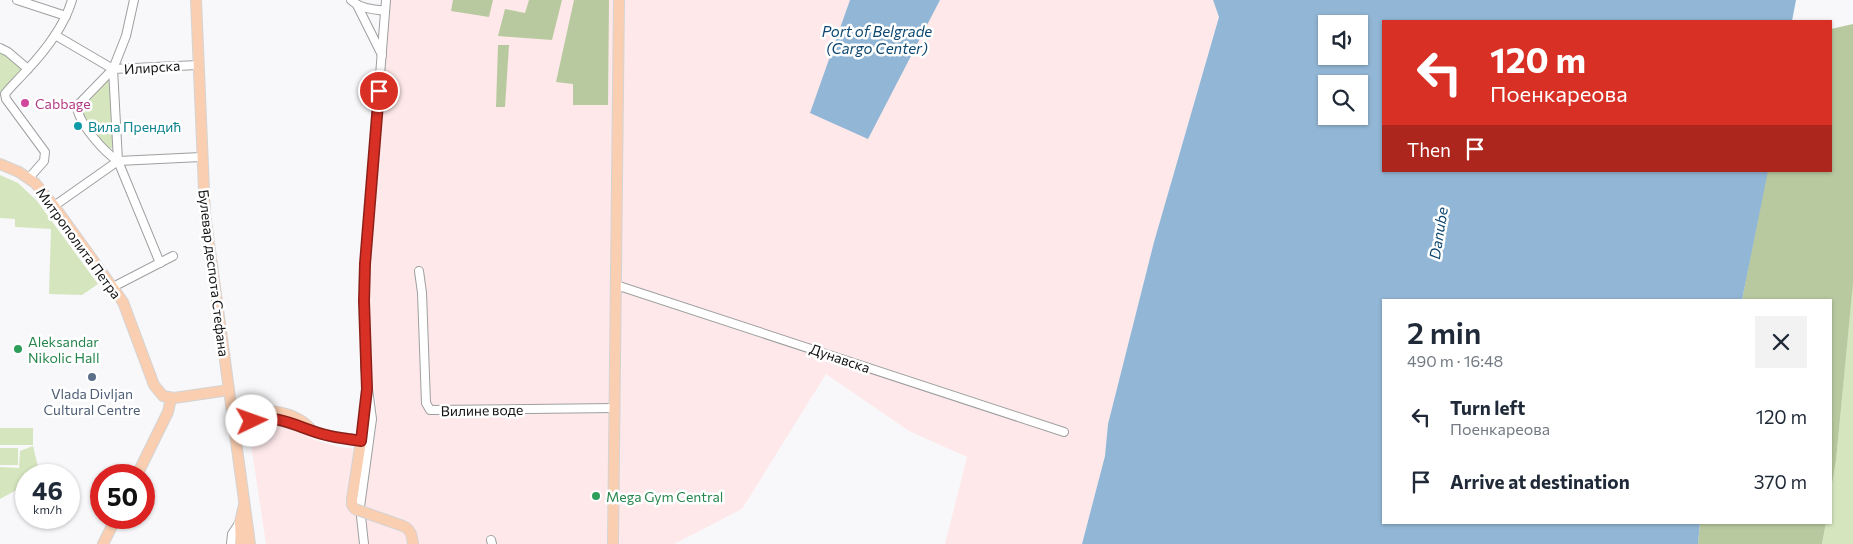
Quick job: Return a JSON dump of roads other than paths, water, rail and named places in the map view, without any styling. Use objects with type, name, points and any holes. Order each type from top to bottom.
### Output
[{"type":"main road","name":"Булевар деспота Стефана","points":[[196,0],[201,158],[208,241],[250,544]]},
{"type":"main road","points":[[613,544],[619,0]]},
{"type":"main road","points":[[0,164],[29,178]]},
{"type":"main road","name":"Митрополита Петра","points":[[29,178],[54,206],[113,287],[128,313],[155,386],[163,396],[171,398]]},
{"type":"main road","points":[[142,464],[168,412],[171,398],[229,390]]},
{"type":"main road","points":[[233,413],[278,412],[293,416],[312,430]]},
{"type":"main road","points":[[237,442],[244,426],[257,419],[280,420],[327,436],[361,441],[352,499],[354,509],[403,526],[411,533],[413,544]]},
{"type":"main road","points":[[241,544],[240,522],[245,501]]},
{"type":"main road","points":[[103,544],[110,529]]},
{"type":"street","points":[[17,0],[66,16]]},
{"type":"street","points":[[0,48],[8,52],[28,69],[55,36],[72,0]]},
{"type":"street","points":[[118,161],[105,151],[77,113],[77,106],[113,69],[126,36],[134,0]]},
{"type":"street","points":[[361,441],[367,389],[364,301],[365,264],[386,0]]},
{"type":"street","points":[[354,3],[385,11]]},
{"type":"street","points":[[354,3],[382,54]]},
{"type":"street","name":"Илирска","points":[[55,36],[113,69],[198,65]]},
{"type":"street","name":"Митрополита Петра","points":[[28,69],[6,91],[5,95],[45,152],[44,161],[29,178]]},
{"type":"street","points":[[113,69],[118,161],[160,263]]},
{"type":"street","points":[[54,206],[118,161],[201,158]]},
{"type":"street","points":[[113,287],[173,256]]},
{"type":"street","name":"Вилине воде","points":[[419,271],[422,293],[426,403],[430,410],[615,408]]},
{"type":"street","name":"Дунавска","points":[[616,284],[1064,432]]},
{"type":"street","points":[[364,544],[360,507],[372,419],[367,389]]},
{"type":"street","points":[[231,544],[232,534],[240,522]]},
{"type":"water","name":"Port of Belgrade (Cargo Center)","points":[[850,0],[940,0],[868,139],[810,113]]},
{"type":"water","name":"Danube","points":[[1213,0],[1796,0],[1792,20],[1382,20],[1382,172],[1768,172],[1742,299],[1382,299],[1382,524],[1700,524],[1698,544],[1082,544],[1105,456],[1108,424],[1154,242],[1219,17]]},
{"type":"place","name":"Cabbage","points":[[25,103]]},
{"type":"place","name":"Вила Прендић","points":[[78,126]]},
{"type":"place","name":"Aleksandar Nikolic Hall","points":[[18,349]]},
{"type":"place","name":"Vlada Divljan Cultural Centre","points":[[92,377]]},
{"type":"place","name":"Mega Gym Central","points":[[596,496]]}]
